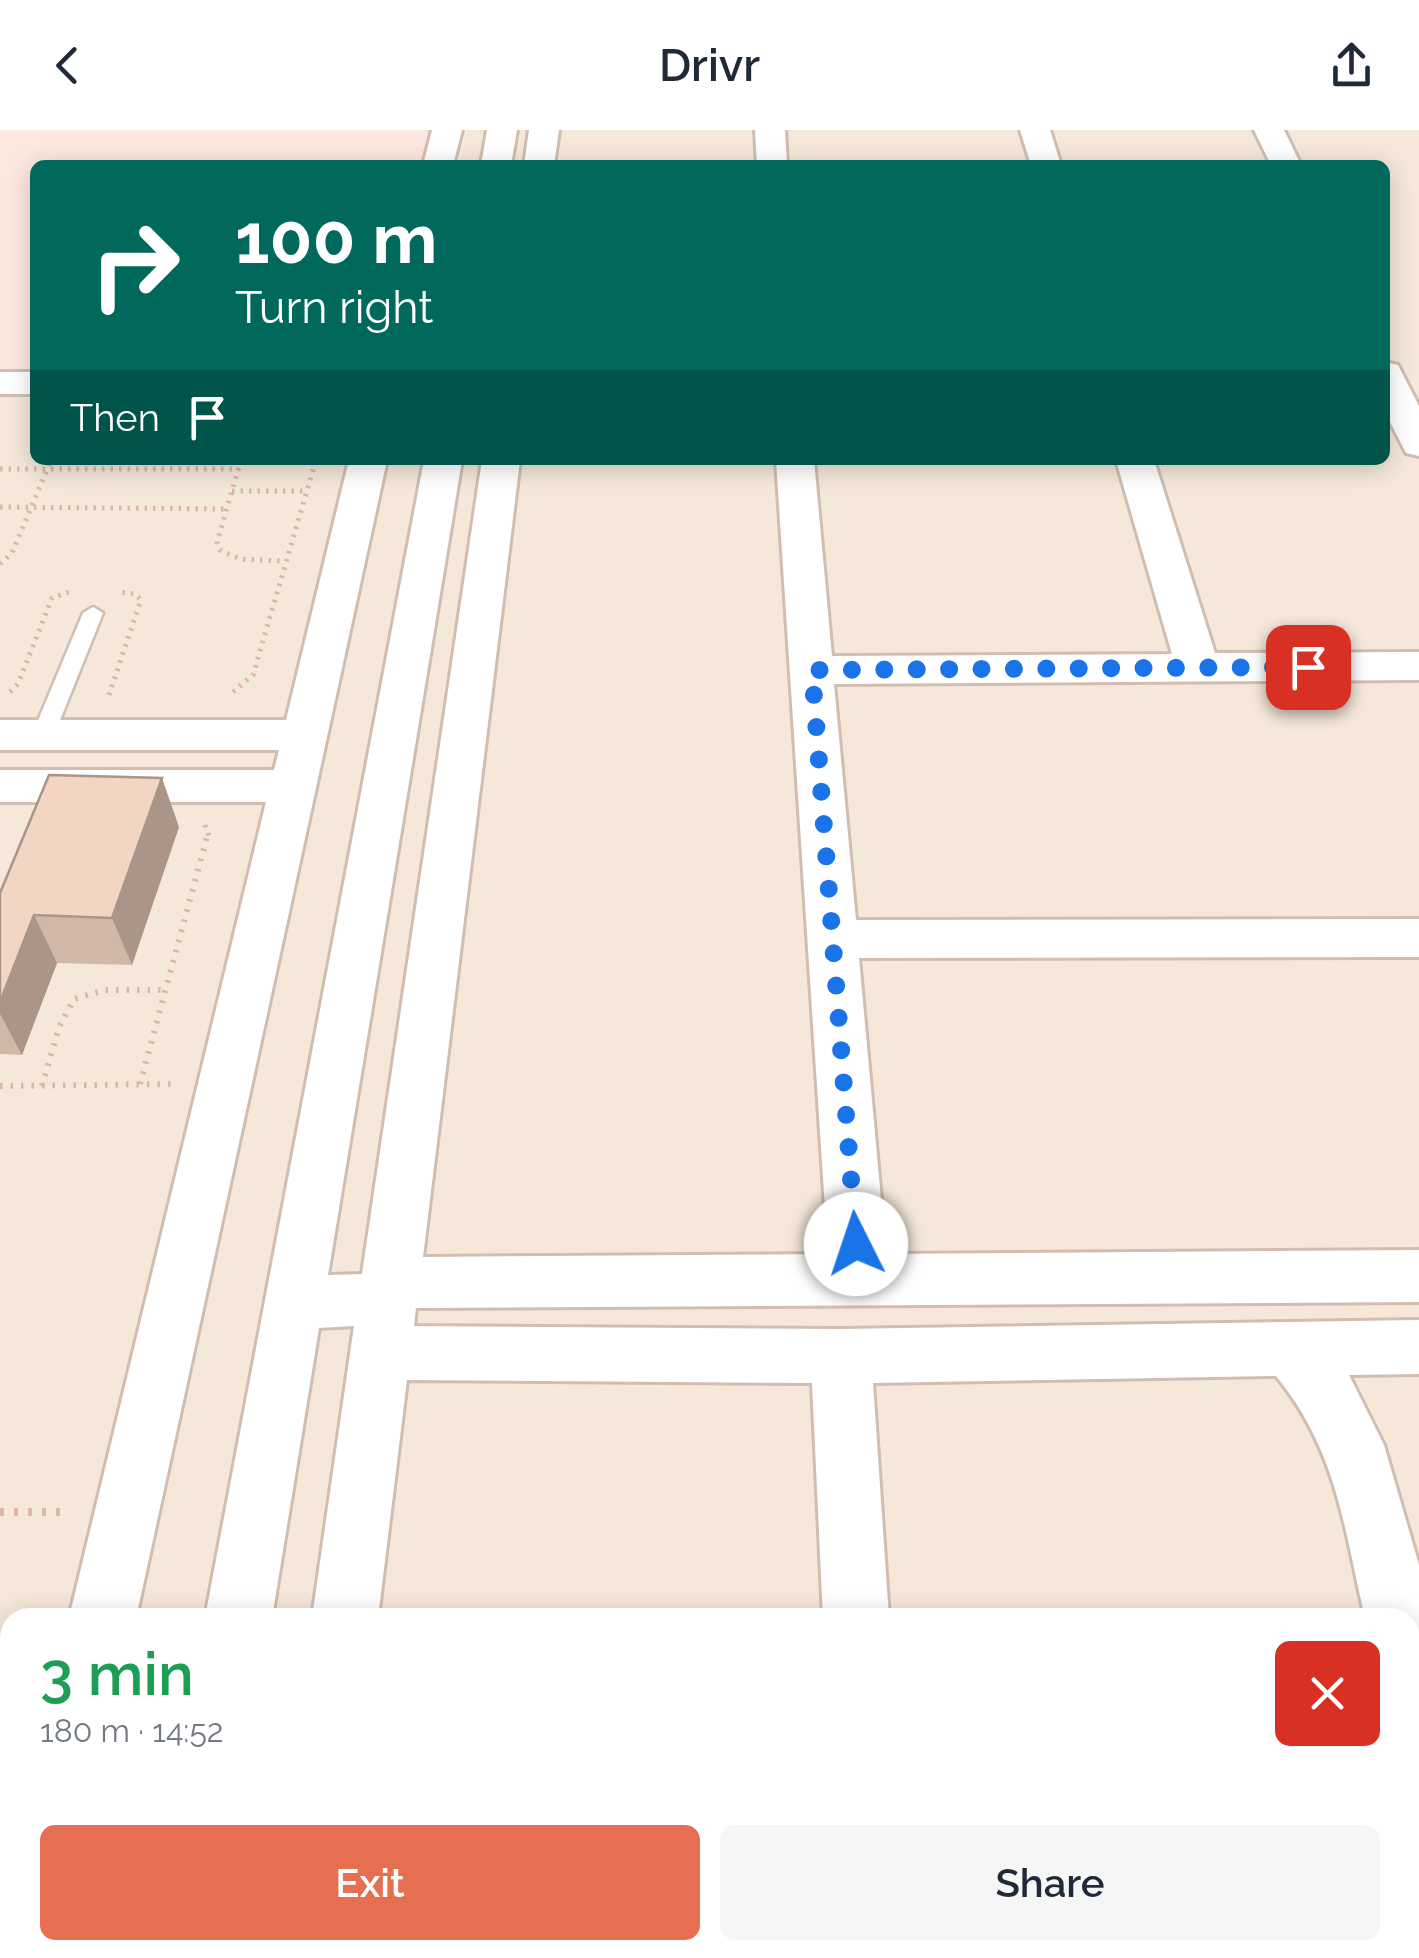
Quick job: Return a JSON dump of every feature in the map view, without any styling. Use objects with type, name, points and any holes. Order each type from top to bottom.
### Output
[{"type":"street","points":[[439,160],[447,130]]},
{"type":"street","points":[[497,160],[502,130]]},
{"type":"street","points":[[540,160],[544,130]]},
{"type":"street","points":[[770,130],[772,160]]},
{"type":"street","points":[[1035,130],[1044,160]]},
{"type":"street","points":[[1269,130],[1284,160]]},
{"type":"street","points":[[0,351],[30,351]]},
{"type":"street","points":[[0,383],[30,383]]},
{"type":"street","points":[[1390,384],[1419,445]]},
{"type":"street","points":[[104,1608],[367,465]]},
{"type":"street","points":[[240,1608],[442,465]]},
{"type":"street","points":[[346,1608],[500,465]]},
{"type":"street","points":[[795,465],[859,1282]]},
{"type":"street","points":[[1137,465],[1198,668]]},
{"type":"street","points":[[812,670],[1419,666]]},
{"type":"street","points":[[22,735],[304,735]]},
{"type":"street","points":[[0,786],[294,786]]},
{"type":"street","points":[[834,938],[1419,938]]},
{"type":"street","points":[[387,1312],[859,1282],[1419,1276]]},
{"type":"street","points":[[293,1304],[841,1356],[1288,1346],[1419,1347]]},
{"type":"street","points":[[1288,1346],[1320,1382],[1343,1422],[1396,1608]]},
{"type":"street","points":[[841,1356],[855,1608]]},
{"type":"lane","points":[[22,735],[94,613]]},
{"type":"path","points":[[0,564],[12,553],[49,465]]},
{"type":"path","points":[[240,465],[217,542],[220,550],[240,559],[284,561]]},
{"type":"path","points":[[228,694],[253,675],[314,465]]},
{"type":"path","points":[[0,469],[239,469]]},
{"type":"path","points":[[232,491],[306,492]]},
{"type":"path","points":[[0,507],[226,510]]},
{"type":"path","points":[[0,697],[18,684],[52,598],[72,592]]},
{"type":"path","points":[[113,592],[135,594],[141,600],[109,686],[108,694],[116,700]]},
{"type":"path","points":[[0,1086],[140,1084],[208,836],[205,825],[194,818]]},
{"type":"path","points":[[42,1086],[64,1010],[78,993],[166,990]]},
{"type":"shaded area","points":[[0,130],[1419,130],[1419,1608],[0,1608]]},
{"type":"shaded area","points":[[0,130],[467,130],[461,160],[30,160],[30,370],[0,370]]},
{"type":"building","points":[[49,775],[162,778],[112,918],[34,915],[0,1002],[0,893]]},
{"type":"route","points":[[856,1244],[812,670],[1308,667]]}]
